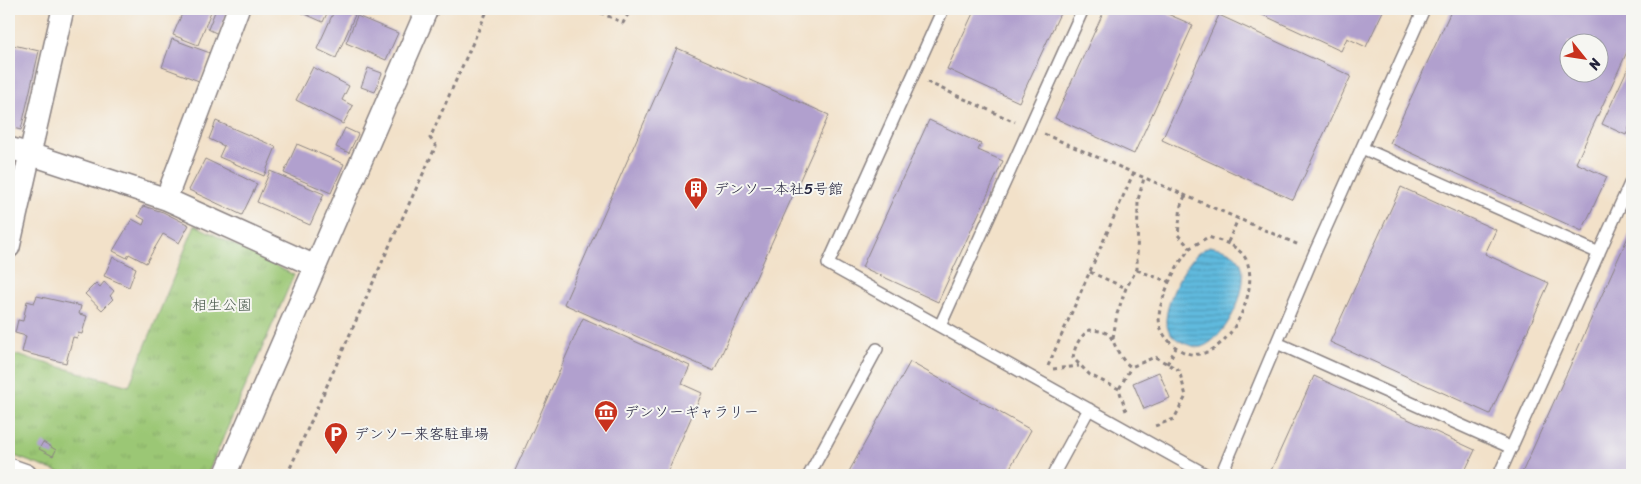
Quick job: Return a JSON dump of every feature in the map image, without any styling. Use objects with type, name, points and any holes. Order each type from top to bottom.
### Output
[{"type":"street","points":[[9,247],[63,9]]},
{"type":"street","points":[[166,199],[238,9]]},
{"type":"street","points":[[225,475],[427,9]]},
{"type":"street","points":[[9,148],[166,199],[315,266]]},
{"type":"street","points":[[9,469],[26,475]]},
{"type":"lane","points":[[943,9],[828,264],[1207,475]]},
{"type":"lane","points":[[940,326],[1083,9]]},
{"type":"lane","points":[[1221,475],[1315,252],[1424,9]]},
{"type":"lane","points":[[1362,148],[1599,253]]},
{"type":"lane","points":[[1499,475],[1632,179]]},
{"type":"lane","points":[[1277,343],[1512,448]]},
{"type":"lane","points":[[809,475],[877,349]]},
{"type":"lane","points":[[1053,475],[1088,409]]},
{"type":"path","points":[[287,475],[436,146],[430,138],[488,9]]},
{"type":"path","points":[[593,9],[623,23],[631,9]]},
{"type":"path","points":[[913,76],[1315,252]]},
{"type":"path","points":[[1080,366],[1046,369],[1134,174]]},
{"type":"path","points":[[1113,338],[1117,314],[1126,288],[1137,270],[1138,200],[1144,178]]},
{"type":"path","points":[[1185,196],[1181,205],[1178,234],[1190,248]]},
{"type":"path","points":[[1228,242],[1238,219]]},
{"type":"path","points":[[1208,237],[1228,242],[1244,256],[1251,273],[1249,290],[1233,330],[1219,347],[1201,356],[1188,354],[1176,348],[1166,339],[1158,321],[1162,302],[1178,264],[1190,248],[1208,237]]},
{"type":"path","points":[[1137,270],[1170,282]]},
{"type":"path","points":[[1090,272],[1126,288]]},
{"type":"path","points":[[1119,389],[1090,375],[1080,366],[1073,358],[1074,347],[1089,330],[1102,330],[1113,338],[1120,355],[1131,368]]},
{"type":"path","points":[[1167,364],[1176,348]]},
{"type":"path","points":[[1127,416],[1119,389],[1131,368],[1155,357],[1178,370],[1186,396],[1174,419],[1150,428]]},
{"type":"green space","name":"相生公園","points":[[195,225],[294,275],[207,475],[66,475],[9,454],[9,353],[129,386]]},
{"type":"water","points":[[1209,246],[1226,250],[1239,260],[1243,270],[1243,282],[1235,310],[1220,334],[1210,342],[1198,347],[1177,339],[1170,333],[1166,320],[1172,294],[1181,276],[1196,255]]},
{"type":"building","points":[[184,9],[212,9],[198,45],[173,35]]},
{"type":"building","points":[[216,9],[227,11],[218,34],[208,29]]},
{"type":"building","points":[[297,9],[329,9],[323,22]]},
{"type":"building","points":[[335,9],[341,9],[355,15],[336,58],[317,49]]},
{"type":"building","points":[[975,9],[1062,9],[1019,102],[947,69]]},
{"type":"building","points":[[1105,9],[1156,9],[1193,25],[1134,154],[1055,118]]},
{"type":"building","points":[[1250,9],[1384,9],[1366,47],[1347,38],[1341,51]]},
{"type":"building","points":[[1452,9],[1632,9],[1632,41],[1576,163],[1607,177],[1582,231],[1390,143]]},
{"type":"building","points":[[1219,15],[1351,76],[1293,200],[1162,140]]},
{"type":"building","points":[[357,16],[398,33],[386,60],[346,43]]},
{"type":"building","points":[[172,39],[210,53],[199,81],[162,67]]},
{"type":"building","points":[[9,44],[39,51],[21,130],[9,127]]},
{"type":"building","name":"デンソー本社5号館","points":[[677,48],[829,115],[714,371],[564,304]]},
{"type":"building","points":[[1632,59],[1632,121],[1626,135],[1602,124]]},
{"type":"building","points":[[313,67],[349,86],[342,100],[353,106],[343,124],[296,100]]},
{"type":"building","points":[[368,68],[382,73],[375,92],[361,87]]},
{"type":"building","points":[[929,120],[981,144],[978,150],[1003,161],[938,302],[862,267]]},
{"type":"building","points":[[216,121],[276,147],[264,176],[219,157],[224,146],[209,139]]},
{"type":"building","points":[[345,128],[358,134],[349,153],[336,147]]},
{"type":"building","points":[[297,144],[344,164],[331,193],[284,173]]},
{"type":"building","points":[[205,159],[257,184],[242,215],[189,190]]},
{"type":"building","points":[[270,171],[324,194],[310,225],[257,202]]},
{"type":"building","points":[[1401,187],[1496,230],[1485,254],[1549,283],[1490,414],[1330,342]]},
{"type":"building","points":[[143,206],[163,212],[189,225],[179,243],[163,234],[146,263],[129,254],[127,258],[113,251],[132,219],[143,225],[145,220],[138,216]]},
{"type":"building","points":[[1632,228],[1632,475],[1521,475]]},
{"type":"building","points":[[113,257],[136,268],[129,287],[104,276]]},
{"type":"building","points":[[104,282],[114,291],[110,296],[113,299],[102,310],[85,294],[96,283],[100,287]]},
{"type":"building","points":[[37,296],[81,306],[79,314],[87,316],[82,334],[78,333],[77,338],[73,337],[66,363],[22,352],[26,336],[15,333],[18,320],[23,321],[27,301],[34,303]]},
{"type":"building","points":[[583,318],[690,366],[682,384],[702,393],[666,475],[513,475]]},
{"type":"building","points":[[910,362],[1031,430],[1006,475],[847,475]]},
{"type":"building","points":[[1159,372],[1170,398],[1144,409],[1133,383]]},
{"type":"building","points":[[1314,376],[1475,450],[1463,475],[1269,475]]},
{"type":"building","points":[[43,442],[56,450],[53,456],[39,449]]},
{"type":"place","name":"デンソー本社5号館","points":[[696,210]]},
{"type":"place","name":"デンソーギャラリー","points":[[606,433]]},
{"type":"place","name":"デンソー来客駐車場","points":[[336,455]]}]
